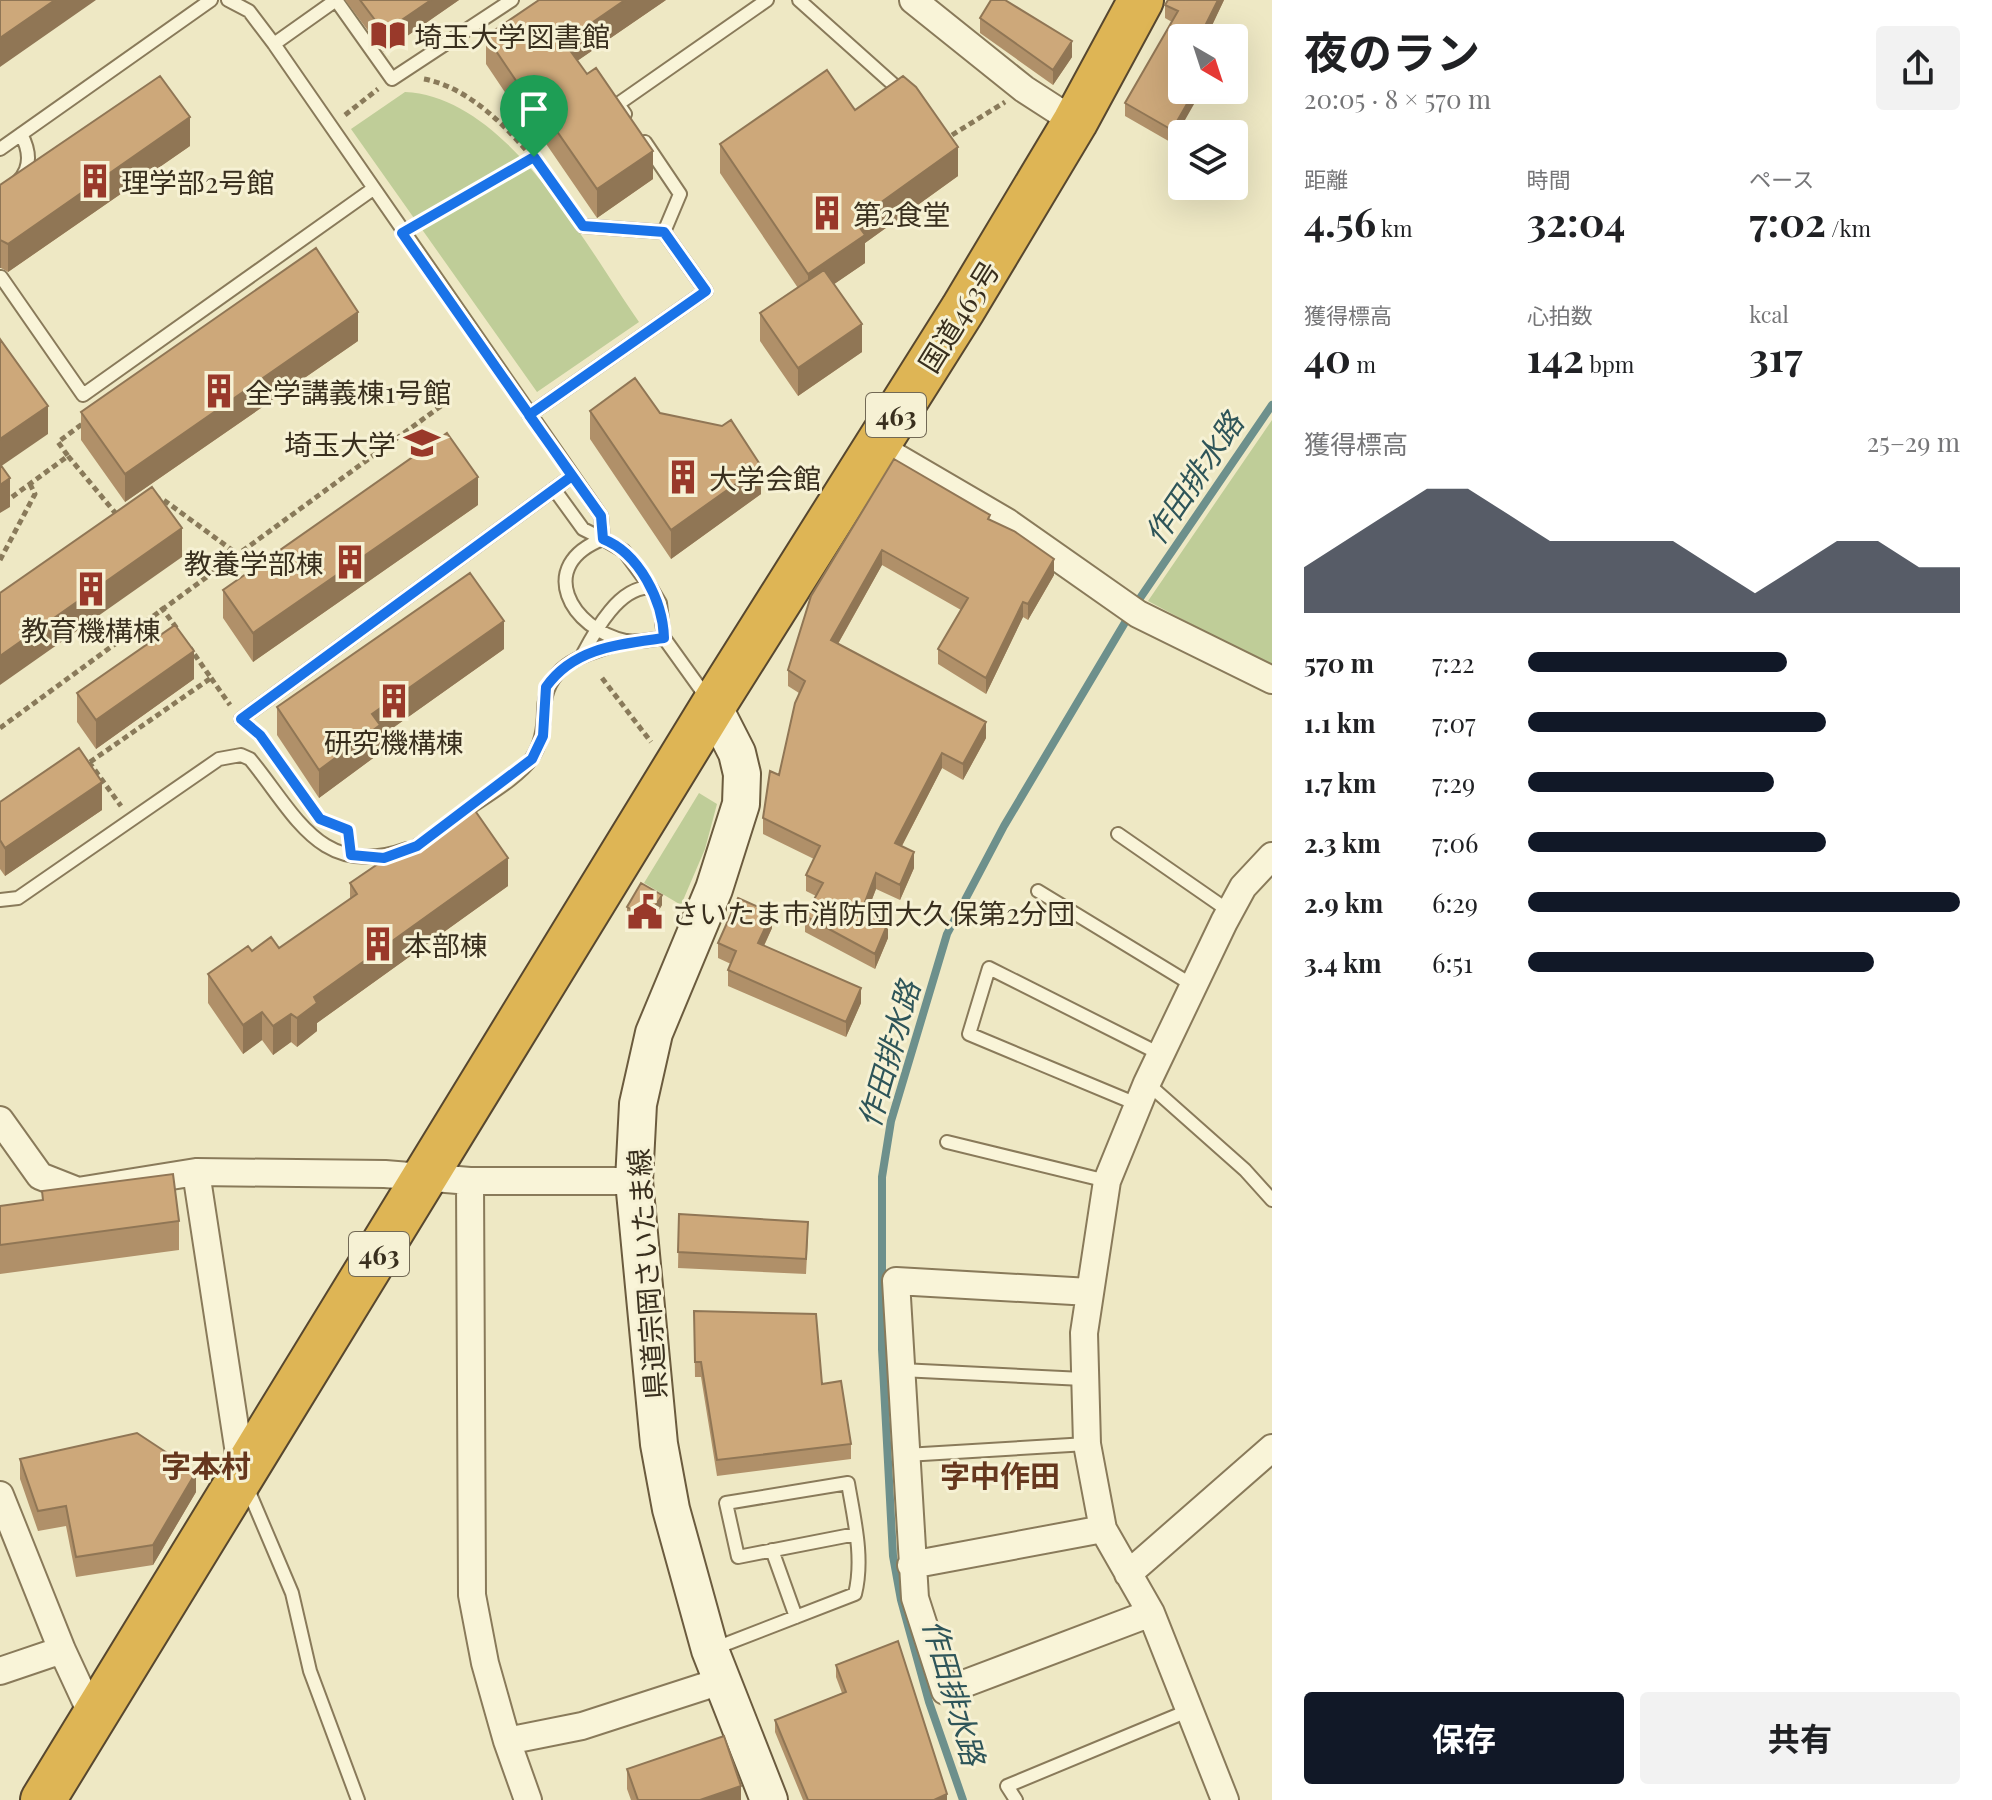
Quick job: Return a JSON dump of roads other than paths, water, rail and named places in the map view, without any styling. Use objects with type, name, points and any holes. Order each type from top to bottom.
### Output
[{"type":"highway","name":"国道463号","points":[[713,706],[877,446],[1075,122],[1141,0]]},
{"type":"highway","name":"463","points":[[43,1800],[713,706]]},
{"type":"main road","name":"県道宗岡さいたま線","points":[[713,706],[737,753],[742,774],[741,804],[714,889],[654,1033],[638,1104],[634,1181],[659,1444],[686,1570],[716,1665],[769,1800]]},
{"type":"street","points":[[913,0],[1024,89],[1075,122]]},
{"type":"street","points":[[877,446],[1007,522],[1132,611],[1272,680]]},
{"type":"street","points":[[1224,1800],[1151,1613],[1103,1529],[1087,1444],[1084,1333],[1107,1181],[1143,1094],[1229,911],[1243,887],[1272,856]]},
{"type":"street","points":[[0,1120],[40,1176],[78,1191],[196,1172],[385,1174],[470,1181],[634,1181]]},
{"type":"street","points":[[196,1172],[243,1477]]},
{"type":"street","points":[[470,1181],[472,1595],[485,1663],[528,1800]]},
{"type":"street","points":[[1090,1292],[896,1281],[915,1598],[945,1691],[1151,1613]]},
{"type":"street","points":[[1128,1574],[1272,1448]]},
{"type":"street","points":[[0,1495],[62,1650],[94,1719]]},
{"type":"street","points":[[911,1565],[1103,1529]]},
{"type":"street","points":[[0,1671],[62,1650]]},
{"type":"street","points":[[507,1741],[582,1726],[716,1665]]},
{"type":"lane","points":[[0,149],[211,0]]},
{"type":"lane","points":[[228,0],[249,11],[331,125],[402,233],[601,516],[603,539]]},
{"type":"lane","points":[[274,44],[336,0],[392,79],[512,0]]},
{"type":"lane","points":[[664,232],[680,194],[618,104],[767,0]]},
{"type":"lane","points":[[799,0],[952,135]]},
{"type":"lane","points":[[0,194],[23,180],[29,164],[28,147],[21,134]]},
{"type":"lane","points":[[1,277],[83,395],[373,189]]},
{"type":"lane","points":[[583,226],[664,232]]},
{"type":"lane","points":[[529,415],[706,291],[664,232]]},
{"type":"lane","points":[[241,719],[572,476]]},
{"type":"lane","points":[[554,489],[583,529],[624,551],[660,603],[664,638],[713,706]]},
{"type":"lane","points":[[603,539],[581,550],[565,572],[570,603],[578,614],[596,627],[627,641]]},
{"type":"lane","points":[[442,827],[532,759],[543,736],[546,687],[583,654],[596,627],[636,590],[651,588]]},
{"type":"lane","points":[[583,654],[627,641],[664,638]]},
{"type":"lane","points":[[0,900],[18,898],[219,759],[230,756],[250,759],[299,826],[315,841],[351,855],[384,858],[417,846]]},
{"type":"lane","points":[[1118,834],[1229,911]]},
{"type":"lane","points":[[1038,891],[1194,986]]},
{"type":"lane","points":[[1162,1055],[989,968],[969,1034],[1143,1094],[1245,1170],[1272,1200]]},
{"type":"lane","points":[[947,1142],[1107,1181]]},
{"type":"lane","points":[[901,1370],[1083,1379]]},
{"type":"lane","points":[[905,1455],[1087,1444]]},
{"type":"lane","points":[[243,1477],[292,1593],[310,1671],[358,1800]]},
{"type":"lane","points":[[716,1665],[796,1617],[855,1594],[860,1573],[856,1534],[848,1483],[726,1503],[738,1557],[856,1534]]},
{"type":"lane","points":[[772,1550],[796,1617]]},
{"type":"lane","points":[[1016,1800],[1007,1786],[1190,1710]]},
{"type":"waterway","name":"作田排水路","points":[[963,1800],[929,1702],[901,1600],[893,1556],[882,1349],[882,1177],[891,1121],[947,934],[1004,826],[1136,604],[1272,405]]},
{"type":"place","name":"埼玉大学図書館","points":[[388,35]]},
{"type":"place","name":"理学部2号館","points":[[95,181]]},
{"type":"place","name":"第2食堂","points":[[827,213]]},
{"type":"place","name":"全学講義棟1号館","points":[[219,391]]},
{"type":"place","name":"埼玉大学","points":[[422,443]]},
{"type":"place","name":"大学会館","points":[[683,477]]},
{"type":"place","name":"教養学部棟","points":[[350,562]]},
{"type":"place","name":"教育機構棟","points":[[91,589]]},
{"type":"place","name":"研究機構棟","points":[[394,701]]},
{"type":"place","name":"さいたま市消防団大久保第2分団","points":[[645,912]]},
{"type":"place","name":"本部棟","points":[[378,944]]},
{"type":"district","name":"字本村","points":[[206,1465]]},
{"type":"district","name":"字中作田","points":[[1000,1475]]}]
